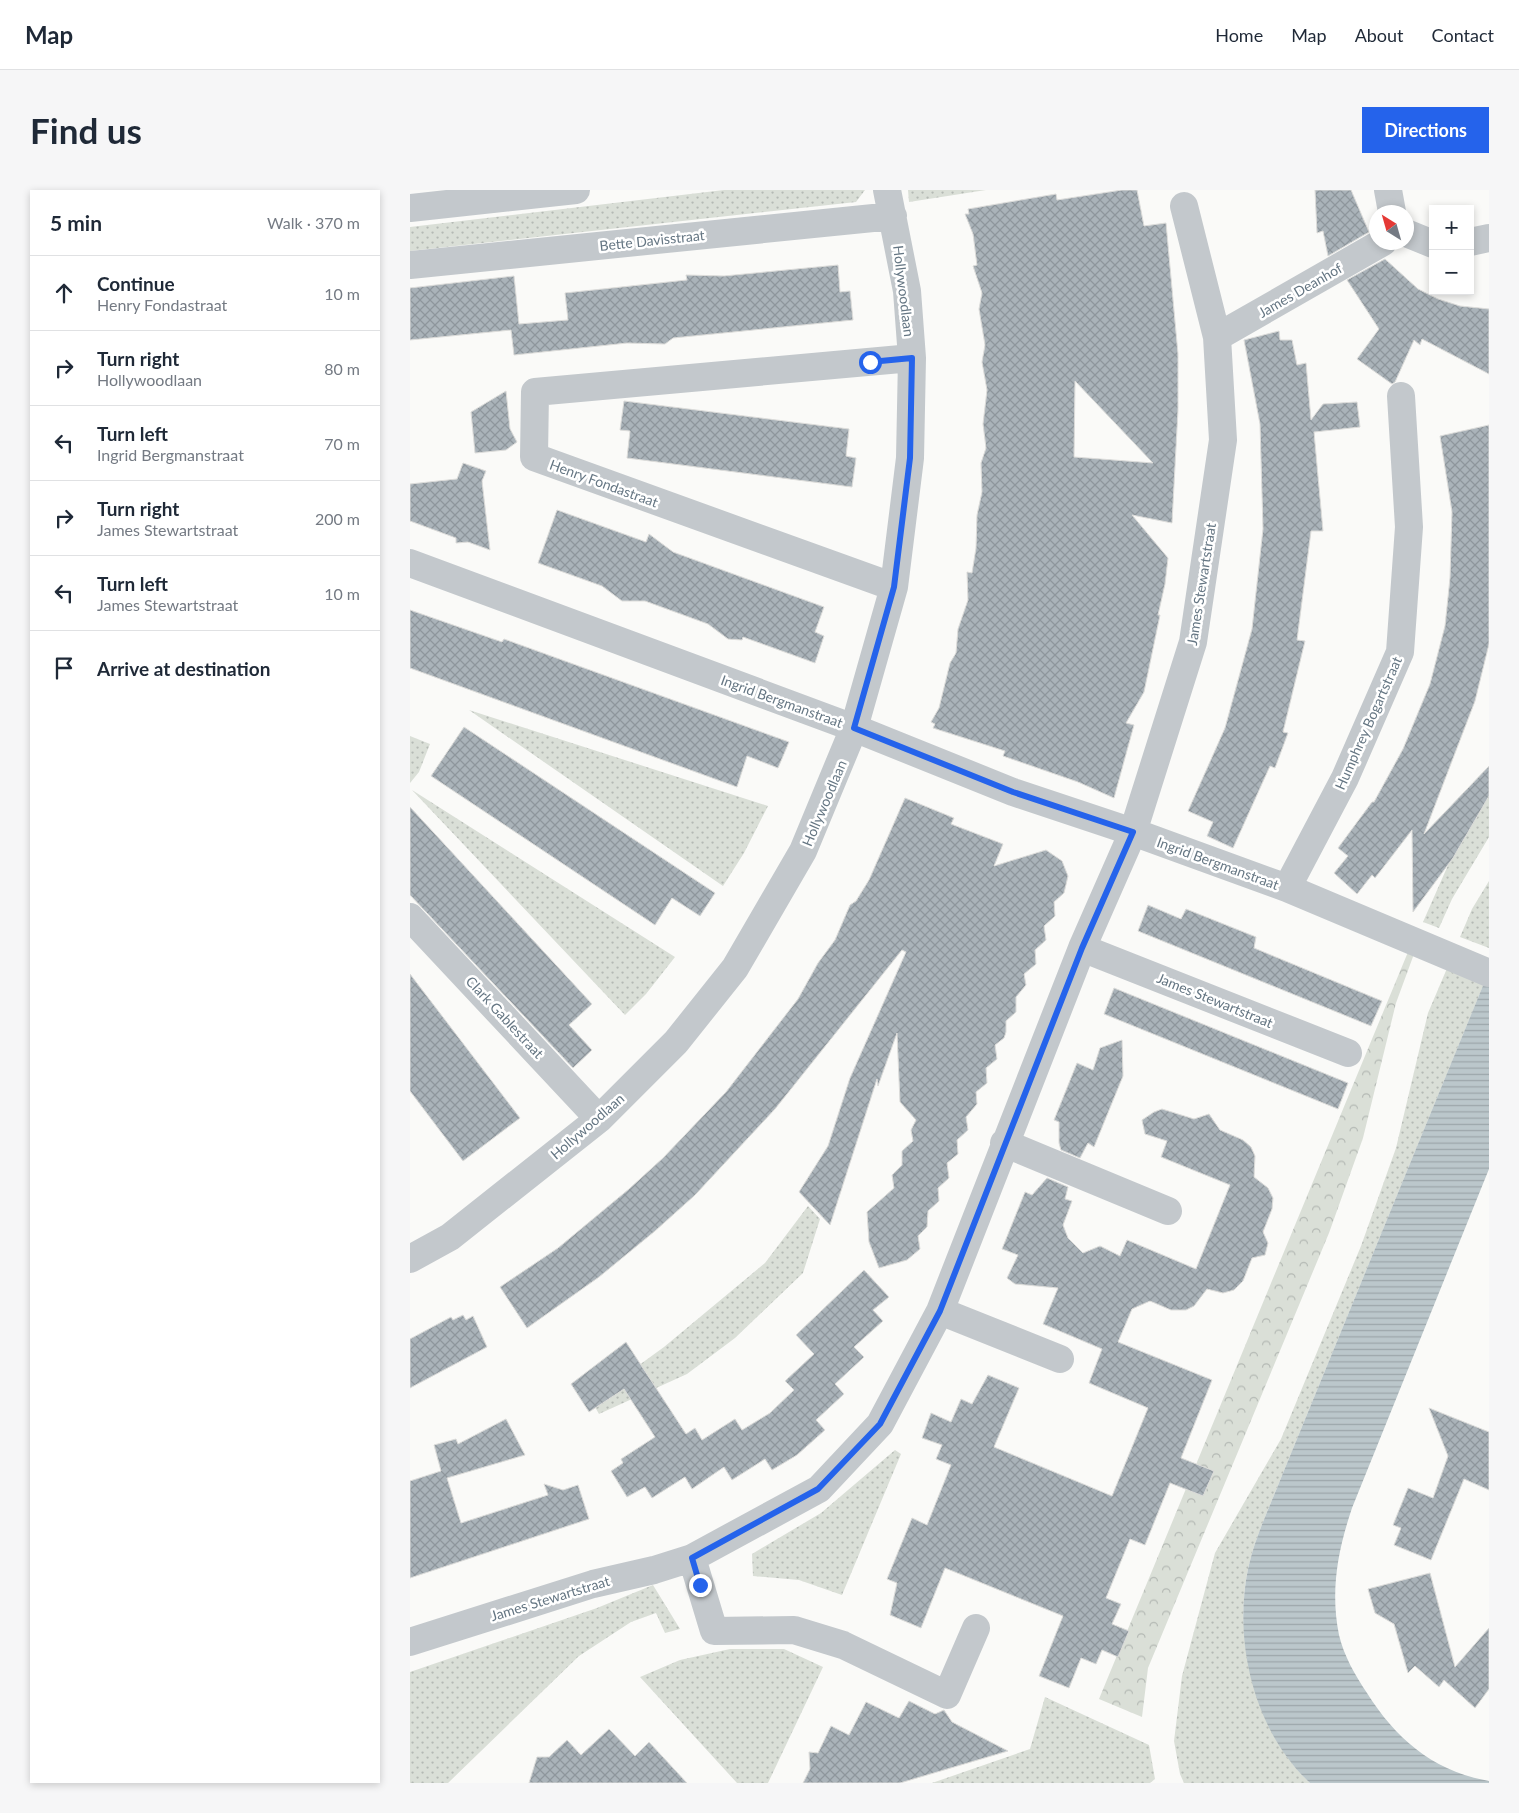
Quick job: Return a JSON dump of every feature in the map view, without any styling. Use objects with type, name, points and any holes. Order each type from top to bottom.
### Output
[{"type":"street","points":[[410,208],[576,190]]},
{"type":"street","points":[[1388,190],[1391,205]]},
{"type":"street","name":"Bette Davisstraat","points":[[410,265],[890,203]]},
{"type":"street","name":"Hollywoodlaan","points":[[410,1259],[450,1237],[599,1119],[676,1042],[735,968],[804,851],[854,728],[894,587],[910,458],[912,358],[907,291],[890,203]]},
{"type":"street","name":"James Stewartstraat","points":[[410,1642],[593,1584],[654,1570],[692,1558],[818,1489],[880,1424],[940,1311],[1004,1143],[1082,948],[1133,832],[1193,642],[1223,440],[1217,337],[1184,206]]},
{"type":"street","points":[[1414,236],[1429,242]]},
{"type":"street","points":[[1474,241],[1489,238]]},
{"type":"street","name":"James Deanhof","points":[[1217,337],[1369,250]]},
{"type":"street","name":"Henry Fondastraat","points":[[894,587],[534,457],[535,392],[912,358]]},
{"type":"street","name":"Humphrey Bogartstraat","points":[[1287,888],[1345,778],[1400,652],[1409,527],[1401,396]]},
{"type":"street","name":"Ingrid Bergmanstraat","points":[[410,563],[854,728],[1013,792],[1133,832],[1287,888],[1489,973]]},
{"type":"street","name":"Clark Gablestraat","points":[[410,917],[599,1119]]},
{"type":"street","name":"James Stewartstraat","points":[[1082,948],[1348,1053]]},
{"type":"street","points":[[1004,1143],[1168,1211]]},
{"type":"street","points":[[940,1311],[1060,1359]]},
{"type":"street","points":[[692,1558],[714,1631],[794,1630],[843,1645],[946,1695],[976,1628]]},
{"type":"green space","points":[[724,190],[865,190],[856,202],[410,251],[410,227]]},
{"type":"green space","points":[[908,190],[986,190],[909,202]]},
{"type":"green space","points":[[469,710],[768,806],[744,853],[723,886]]},
{"type":"green space","points":[[410,736],[430,744],[419,772],[410,783]]},
{"type":"green space","points":[[1489,772],[1489,837],[1452,899],[1439,928],[1423,922]]},
{"type":"green space","points":[[412,790],[675,957],[646,994],[625,1015]]},
{"type":"green space","points":[[1489,881],[1489,948],[1460,937],[1472,909]]},
{"type":"green space","points":[[1408,952],[1414,954],[1396,1003],[1363,1138],[1329,1233],[1148,1668],[1142,1717],[1099,1699]]},
{"type":"green space","points":[[1448,966],[1485,981],[1264,1520],[1248,1569],[1244,1596],[1244,1625],[1247,1654],[1254,1684],[1263,1712],[1276,1738],[1292,1762],[1310,1783],[1184,1783],[1180,1774],[1174,1741],[1182,1676],[1215,1553],[1281,1439],[1361,1246],[1396,1148],[1428,1013]]},
{"type":"green space","points":[[808,1206],[820,1219],[803,1273],[735,1338],[687,1374],[599,1414],[591,1400],[664,1347],[765,1263]]},
{"type":"green space","points":[[895,1450],[901,1454],[842,1595],[799,1580],[753,1576],[752,1554],[821,1513]]},
{"type":"green space","points":[[653,1585],[680,1629],[665,1633],[656,1613],[631,1622],[579,1656],[448,1783],[410,1783],[410,1672],[597,1608]]},
{"type":"green space","points":[[730,1649],[784,1649],[823,1667],[768,1783],[737,1783],[640,1677],[680,1660]]},
{"type":"green space","points":[[1045,1697],[1149,1745],[1155,1779],[1150,1783],[932,1783],[1030,1749]]},
{"type":"shaded area","points":[[1489,971],[1489,1169],[1352,1508],[1339,1555],[1335,1602],[1339,1635],[1347,1658],[1378,1710],[1390,1725],[1433,1761],[1450,1770],[1489,1781],[1489,1783],[1310,1783],[1291,1762],[1275,1738],[1262,1712],[1252,1684],[1243,1626],[1244,1597],[1248,1569],[1264,1520]]},
{"type":"building","points":[[1122,190],[1137,190],[1144,226],[1166,223],[1178,354],[1178,410],[1172,523],[1132,515],[1168,558],[1165,584],[1158,615],[1160,615],[1144,692],[1126,723],[1134,725],[1114,798],[1078,782],[1003,756],[1005,751],[933,728],[935,724],[931,722],[939,708],[950,663],[956,653],[958,629],[968,600],[967,572],[972,573],[976,548],[977,515],[982,492],[981,463],[986,448],[983,424],[987,390],[982,362],[985,345],[979,309],[982,293],[973,266],[977,265],[973,234],[965,214],[969,214],[968,209],[1056,194],[1057,200]],"holes":[[[1075,381],[1153,463],[1074,457]]]},
{"type":"building","points":[[1315,190],[1351,190],[1369,232],[1328,256],[1323,231],[1317,233]]},
{"type":"building","points":[[1385,259],[1418,289],[1429,295],[1460,306],[1489,309],[1489,374],[1422,339],[1420,345],[1414,340],[1395,382],[1392,384],[1357,359],[1379,329],[1347,280]]},
{"type":"building","points":[[838,265],[840,292],[850,291],[853,320],[673,338],[665,344],[627,343],[514,355],[511,330],[410,340],[410,288],[514,276],[519,324],[568,320],[565,293],[687,280],[686,275],[724,276]]},
{"type":"building","points":[[1279,331],[1280,340],[1292,340],[1297,365],[1306,363],[1311,420],[1323,404],[1357,402],[1360,427],[1314,432],[1323,531],[1311,531],[1297,640],[1305,641],[1283,732],[1288,733],[1275,768],[1270,766],[1233,848],[1207,836],[1213,822],[1188,811],[1225,728],[1252,629],[1263,529],[1260,424],[1244,340]]},
{"type":"building","points":[[506,391],[510,429],[517,442],[506,450],[475,453],[471,412]]},
{"type":"building","points":[[624,401],[849,429],[846,456],[856,458],[852,487],[627,458],[630,431],[620,430]]},
{"type":"building","points":[[1489,425],[1489,644],[1475,701],[1424,834],[1489,766],[1489,796],[1453,858],[1413,912],[1412,830],[1375,878],[1372,875],[1357,894],[1334,873],[1348,856],[1338,848],[1372,802],[1374,802],[1403,749],[1430,684],[1445,626],[1450,578],[1452,512],[1440,436]]},
{"type":"building","points":[[463,463],[486,471],[482,481],[490,550],[468,542],[456,543],[456,538],[410,521],[410,484],[457,479]]},
{"type":"building","points":[[557,510],[646,542],[649,534],[673,552],[824,607],[815,632],[824,636],[815,663],[743,637],[742,640],[728,639],[708,624],[645,601],[622,601],[602,586],[538,563]]},
{"type":"building","points":[[410,610],[502,642],[504,639],[789,742],[778,768],[747,756],[737,787],[410,668]]},
{"type":"building","points":[[464,727],[715,893],[700,916],[672,898],[655,925],[431,776]]},
{"type":"building","points":[[905,798],[954,818],[951,824],[1003,844],[994,866],[1046,850],[1062,861],[1068,876],[1064,893],[1054,902],[1055,916],[1044,926],[1046,940],[1035,950],[1036,964],[1024,974],[1026,985],[1016,997],[1016,1012],[1006,1021],[1004,1038],[995,1045],[997,1059],[986,1068],[987,1083],[976,1092],[977,1104],[966,1117],[968,1130],[957,1140],[958,1154],[947,1163],[949,1178],[938,1188],[939,1201],[928,1211],[927,1227],[918,1236],[920,1249],[907,1260],[879,1268],[869,1242],[867,1212],[894,1188],[892,1175],[902,1165],[902,1151],[913,1141],[911,1130],[916,1120],[900,1102],[897,1033],[878,1086],[877,1079],[830,1225],[799,1192],[828,1146],[850,1078],[906,952],[902,950],[775,1109],[695,1195],[599,1277],[527,1328],[500,1287],[558,1248],[629,1189],[663,1158],[726,1092],[798,999],[818,963],[835,940],[850,905],[856,901],[869,880]]},
{"type":"building","points":[[410,807],[592,1004],[569,1025],[592,1050],[573,1068],[410,895]]},
{"type":"building","points":[[1148,905],[1181,919],[1186,909],[1256,937],[1254,948],[1382,1001],[1371,1026],[1138,931]]},
{"type":"building","points":[[410,974],[520,1118],[463,1161],[410,1091]]},
{"type":"building","points":[[1114,988],[1348,1083],[1338,1109],[1104,1014]]},
{"type":"building","points":[[1122,1040],[1123,1076],[1094,1147],[1088,1143],[1080,1158],[1061,1150],[1059,1122],[1054,1120],[1077,1063],[1093,1070],[1100,1048]]},
{"type":"building","points":[[1162,1109],[1194,1119],[1209,1114],[1220,1130],[1243,1140],[1251,1147],[1255,1156],[1254,1177],[1268,1188],[1273,1198],[1272,1209],[1263,1232],[1268,1243],[1265,1255],[1252,1258],[1243,1281],[1234,1290],[1223,1293],[1207,1289],[1194,1306],[1186,1310],[1171,1310],[1150,1301],[1132,1309],[1118,1342],[1212,1380],[1181,1458],[1214,1471],[1203,1496],[1170,1483],[1145,1545],[1130,1539],[1106,1598],[1121,1604],[1112,1624],[1129,1631],[1118,1657],[1102,1650],[1096,1664],[1081,1658],[1069,1688],[1039,1676],[1063,1616],[945,1568],[921,1628],[890,1615],[897,1583],[887,1579],[912,1518],[927,1525],[951,1465],[936,1459],[942,1445],[922,1438],[931,1413],[951,1422],[961,1399],[972,1404],[988,1375],[1019,1388],[994,1447],[1112,1496],[1148,1408],[1089,1383],[1102,1349],[1043,1324],[1058,1288],[1015,1284],[1007,1278],[1018,1255],[1002,1249],[1025,1192],[1032,1195],[1047,1178],[1068,1187],[1065,1199],[1072,1201],[1063,1225],[1068,1238],[1083,1253],[1100,1246],[1120,1256],[1127,1240],[1196,1269],[1230,1185],[1161,1157],[1167,1141],[1145,1134],[1142,1120]]},
{"type":"building","points":[[864,1270],[889,1297],[873,1310],[883,1321],[854,1347],[864,1357],[835,1384],[844,1394],[816,1420],[825,1430],[797,1455],[772,1470],[765,1459],[732,1480],[724,1467],[692,1489],[685,1477],[652,1498],[645,1487],[627,1497],[611,1471],[623,1463],[621,1459],[655,1437],[624,1389],[589,1412],[571,1384],[626,1342],[686,1434],[695,1428],[702,1440],[735,1419],[742,1430],[770,1413],[794,1390],[785,1381],[814,1354],[796,1335]]},
{"type":"building","points":[[463,1315],[466,1320],[473,1316],[487,1347],[410,1388],[410,1339],[451,1317],[453,1320]]},
{"type":"building","points":[[1429,1408],[1489,1432],[1489,1490],[1464,1479],[1431,1560],[1394,1545],[1401,1528],[1393,1525],[1408,1488],[1433,1498],[1448,1456]]},
{"type":"building","points":[[506,1419],[525,1455],[447,1478],[461,1523],[548,1495],[544,1484],[563,1490],[578,1485],[589,1519],[410,1578],[410,1481],[441,1471],[434,1445],[456,1439],[458,1444]]},
{"type":"building","points":[[1430,1573],[1455,1667],[1489,1628],[1489,1689],[1475,1708],[1444,1680],[1439,1687],[1415,1666],[1408,1673],[1394,1624],[1375,1613],[1368,1589]]},
{"type":"building","points":[[909,1701],[935,1714],[944,1710],[952,1722],[1008,1751],[900,1783],[803,1783],[810,1769],[809,1752],[818,1753],[831,1726],[849,1735],[866,1702],[899,1718]]},
{"type":"building","points":[[609,1729],[635,1756],[649,1742],[687,1783],[529,1783],[537,1757],[549,1757],[567,1740],[581,1755]]},
{"type":"route","points":[[700,1585],[692,1558],[818,1489],[880,1424],[940,1311],[1004,1143],[1082,948],[1133,832],[1013,792],[854,728],[894,587],[910,458],[912,358],[870,362]]}]
